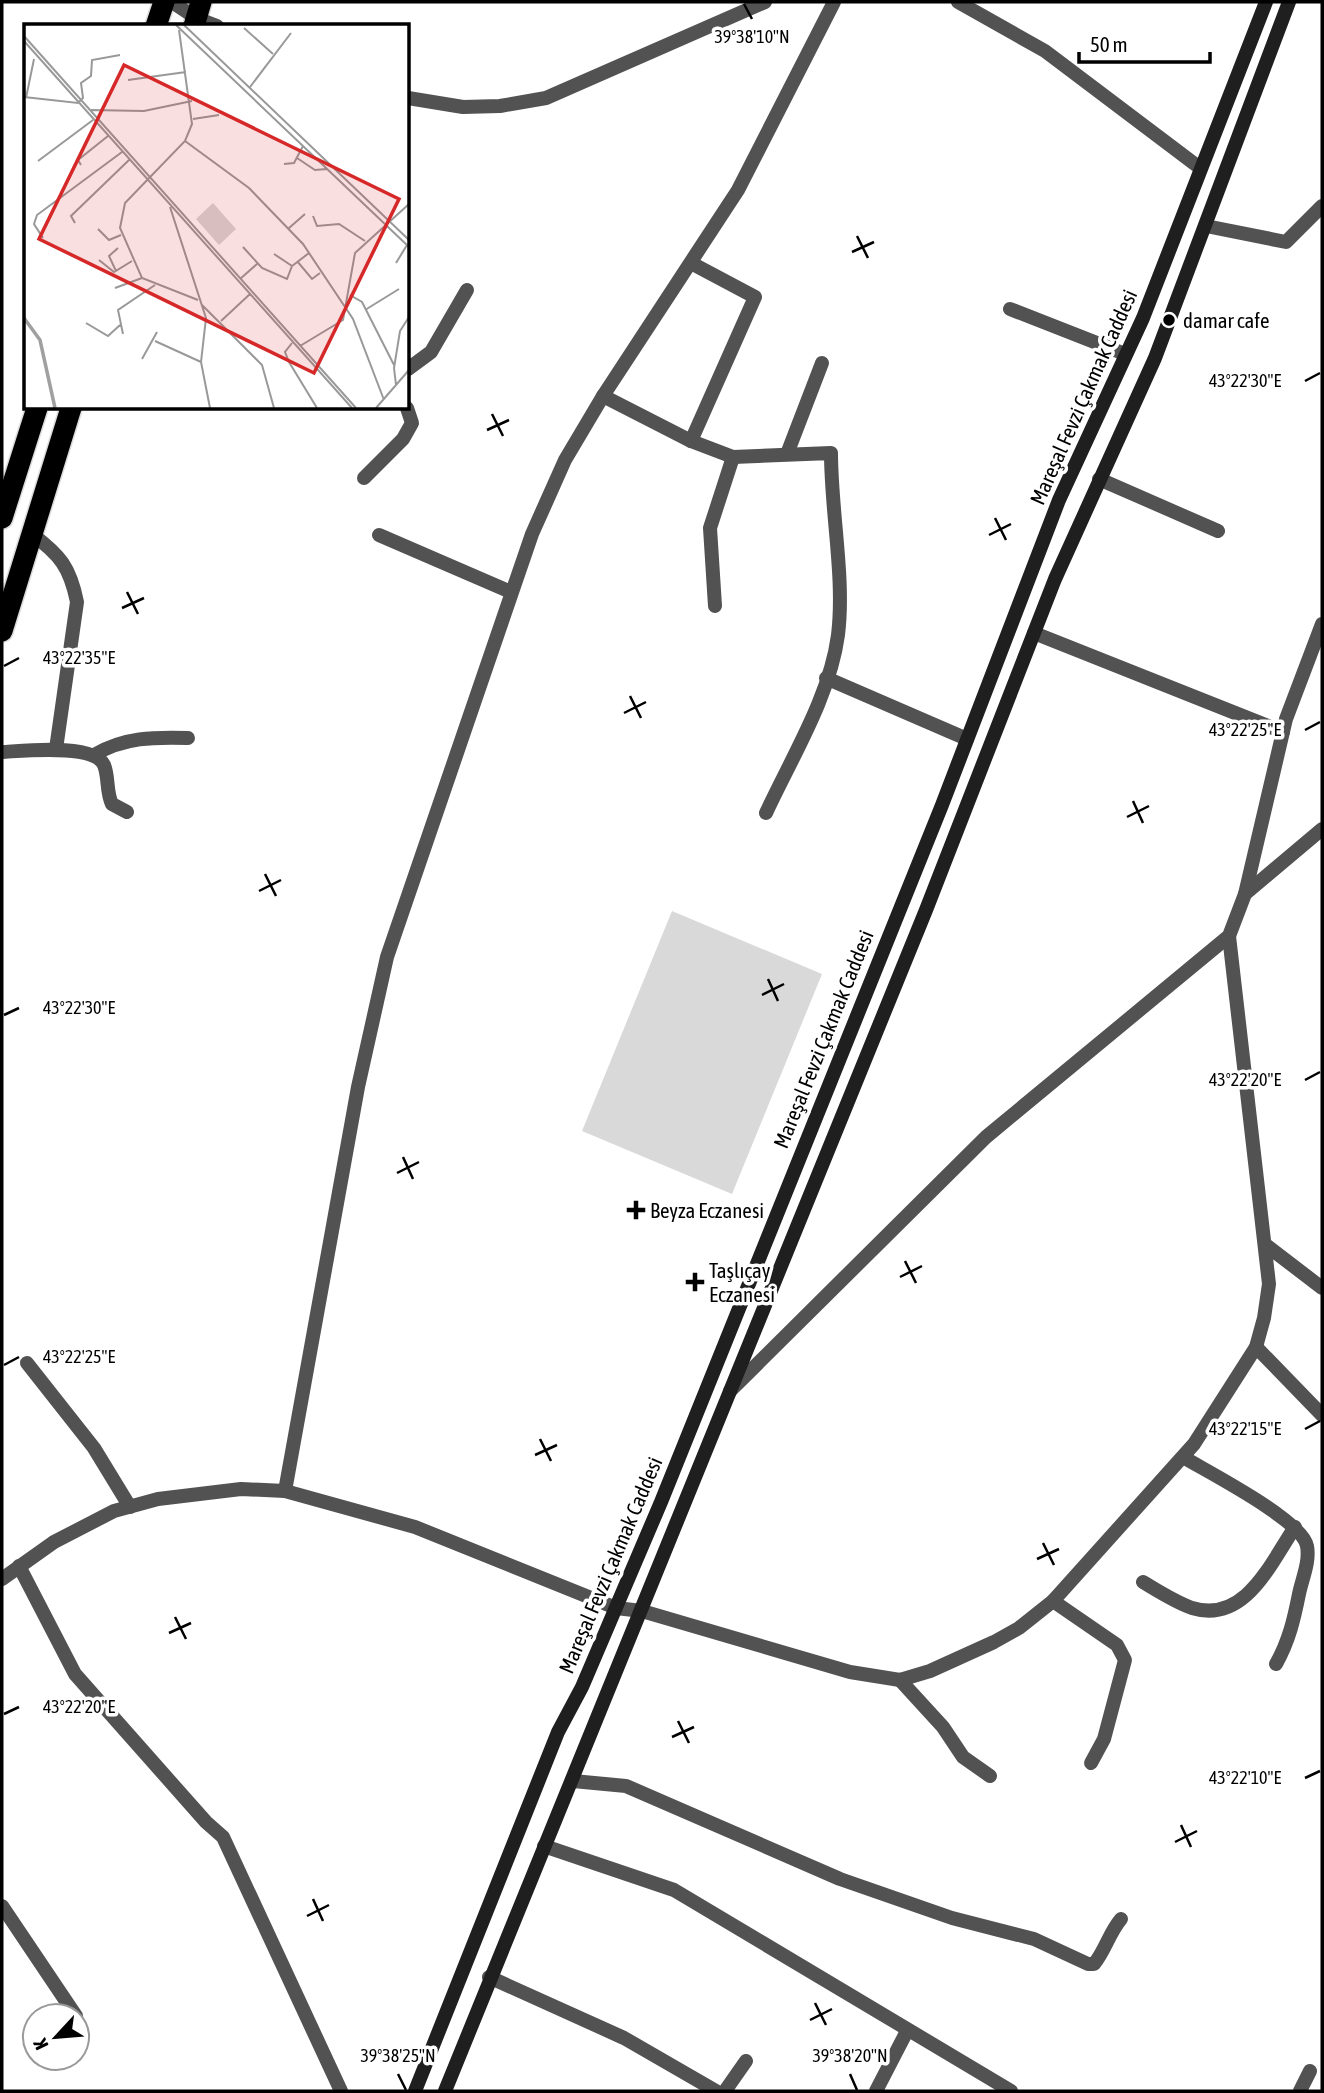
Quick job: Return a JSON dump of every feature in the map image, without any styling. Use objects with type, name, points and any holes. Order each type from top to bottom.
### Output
[{"type":"highway","points":[[157,24],[164,2]]},
{"type":"highway","points":[[2,518],[36,410]]},
{"type":"highway","points":[[2,631],[70,410]]},
{"type":"street","points":[[172,2],[213,24]]},
{"type":"street","points":[[410,98],[463,107],[500,106],[546,98],[738,7],[765,2]]},
{"type":"street","points":[[285,1491],[358,1087],[387,957],[531,534],[565,460],[603,396],[738,190],[834,2]]},
{"type":"street","points":[[958,2],[1045,51],[1200,168]]},
{"type":"street","name":"Mareşal Fevzi Çakmak Caddesi","points":[[415,2091],[558,1732],[582,1687],[616,1608],[967,739],[1059,499],[1146,309],[1266,2]]},
{"type":"street","points":[[445,2091],[489,1977],[573,1781],[921,923],[1034,633],[1099,479],[1155,358],[1289,2]]},
{"type":"street","points":[[1206,226],[1286,242],[1322,206]]},
{"type":"street","points":[[691,263],[755,297],[691,441]]},
{"type":"street","points":[[410,367],[430,352],[467,289]]},
{"type":"street","points":[[1010,309],[1125,354]]},
{"type":"street","points":[[787,454],[822,363]]},
{"type":"street","points":[[603,396],[691,441],[733,457],[831,453],[831,504],[839,589],[838,634],[826,678],[766,813]]},
{"type":"street","points":[[363,478],[402,439],[412,423],[408,410]]},
{"type":"street","points":[[715,606],[710,528],[733,457]]},
{"type":"street","points":[[1099,479],[1219,531]]},
{"type":"street","points":[[32,534],[59,555],[73,580],[77,602],[76,630],[56,749]]},
{"type":"street","points":[[379,535],[511,592]]},
{"type":"street","points":[[2,1579],[54,1542],[114,1511],[158,1499],[241,1489],[285,1491],[415,1527],[616,1608],[642,1611],[850,1672],[900,1680],[930,1671],[1019,1629],[1053,1601],[1183,1457],[1256,1347],[1269,1284],[1229,936],[1245,894],[1283,732],[1322,624]]},
{"type":"street","points":[[1034,633],[1283,732]]},
{"type":"street","points":[[826,678],[967,739]]},
{"type":"street","points":[[2,752],[56,749],[94,755],[121,743],[148,736],[188,738]]},
{"type":"street","points":[[94,755],[105,767],[112,804],[127,812]]},
{"type":"street","points":[[1245,894],[1322,829]]},
{"type":"street","points":[[729,1392],[986,1137],[1229,936]]},
{"type":"street","points":[[1266,1245],[1322,1289]]},
{"type":"street","points":[[1256,1347],[1322,1415]]},
{"type":"street","points":[[27,1363],[94,1448],[130,1507]]},
{"type":"street","points":[[1183,1457],[1247,1494],[1294,1527],[1307,1546],[1307,1563],[1291,1632],[1276,1664]]},
{"type":"street","points":[[1143,1583],[1189,1607],[1222,1611],[1245,1597],[1294,1527]]},
{"type":"street","points":[[19,1566],[75,1674],[206,1822],[223,1837],[341,2091]]},
{"type":"street","points":[[1053,1601],[1117,1645],[1125,1660],[1104,1738],[1091,1763]]},
{"type":"street","points":[[900,1680],[943,1727],[964,1756],[990,1776]]},
{"type":"street","points":[[573,1781],[626,1786],[840,1879],[952,1918],[1007,1930],[1088,1964],[1094,1964],[1099,1959],[1104,1943],[1121,1919]]},
{"type":"street","points":[[544,1846],[674,1890],[1011,2091]]},
{"type":"street","points":[[2,1906],[66,2002]]},
{"type":"street","points":[[489,1977],[624,2038],[716,2091]]},
{"type":"street","points":[[876,2091],[907,2031]]},
{"type":"street","points":[[725,2091],[746,2061]]},
{"type":"street","points":[[1300,2091],[1310,2071]]},
{"type":"shaded area","points":[[672,911],[822,974],[732,1194],[582,1131]]},
{"type":"place","name":"damar cafe","points":[[1169,320]]},
{"type":"place","name":"Beyza Eczanesi","points":[[636,1210]]},
{"type":"place","name":"Taşlıçay Eczanesi","points":[[695,1282]]}]
